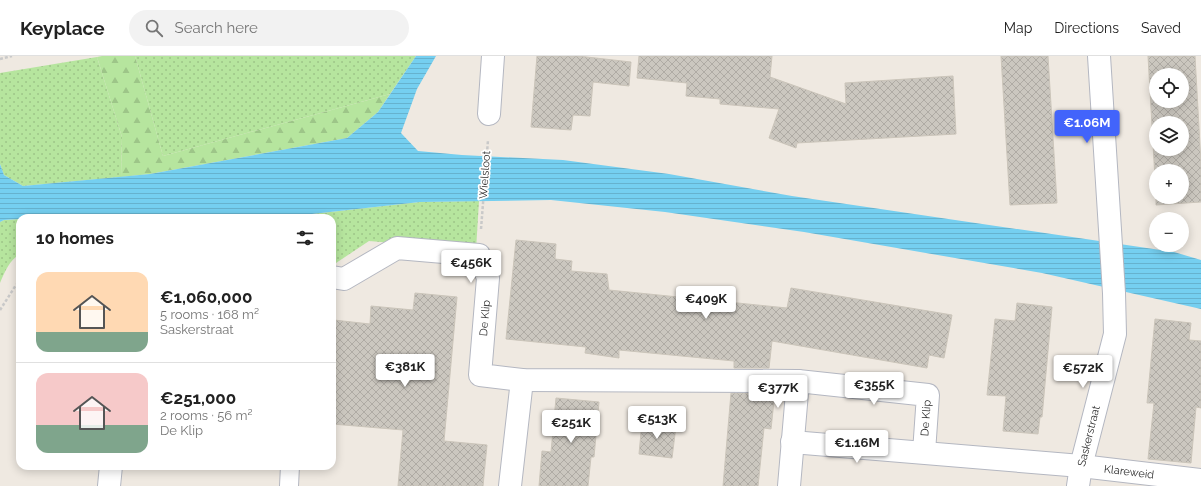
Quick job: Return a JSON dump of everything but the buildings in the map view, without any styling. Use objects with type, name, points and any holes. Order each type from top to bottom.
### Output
[{"type":"street","points":[[489,114],[493,56]]},
{"type":"street","name":"Saskerstraat","points":[[1080,476],[1115,334],[1114,293],[1099,56]]},
{"type":"street","name":"De Klip","points":[[336,278],[344,279],[397,248],[479,255],[488,278],[480,375],[522,380],[798,381],[928,395],[924,452]]},
{"type":"street","points":[[510,486],[522,380]]},
{"type":"street","points":[[790,486],[792,442],[798,381]]},
{"type":"street","name":"De Klip","points":[[792,442],[924,452],[1080,476]]},
{"type":"street","points":[[109,486],[111,470]]},
{"type":"street","name":"Klareweid","points":[[1080,476],[1201,480]]},
{"type":"lane","points":[[289,486],[290,470]]},
{"type":"path","points":[[0,59],[12,56]]},
{"type":"path","name":"Wielsloot","points":[[482,212],[488,138]]},
{"type":"path","points":[[0,310],[16,285]]},
{"type":"green space","points":[[135,56],[416,56],[390,94],[163,156]]},
{"type":"green space","points":[[135,56],[163,156],[390,94],[378,112],[347,138],[150,174],[121,177],[122,137],[97,57]]},
{"type":"green space","points":[[97,57],[122,137],[121,177],[23,186],[4,175],[0,164],[0,73]]},
{"type":"green space","points":[[479,201],[476,250],[369,241],[336,263],[336,214],[312,214],[420,202]]},
{"type":"green space","points":[[16,219],[16,257],[10,263],[0,283],[0,222],[4,220]]},
{"type":"water","points":[[416,56],[436,56],[417,89],[401,133],[418,151],[462,155],[563,160],[669,174],[792,196],[1149,248],[1149,252],[1174,252],[1201,260],[1201,309],[1042,273],[804,232],[665,212],[551,200],[420,202],[312,214],[16,214],[16,219],[4,220],[0,222],[0,164],[4,175],[23,186],[150,174],[347,138],[378,112]]}]
